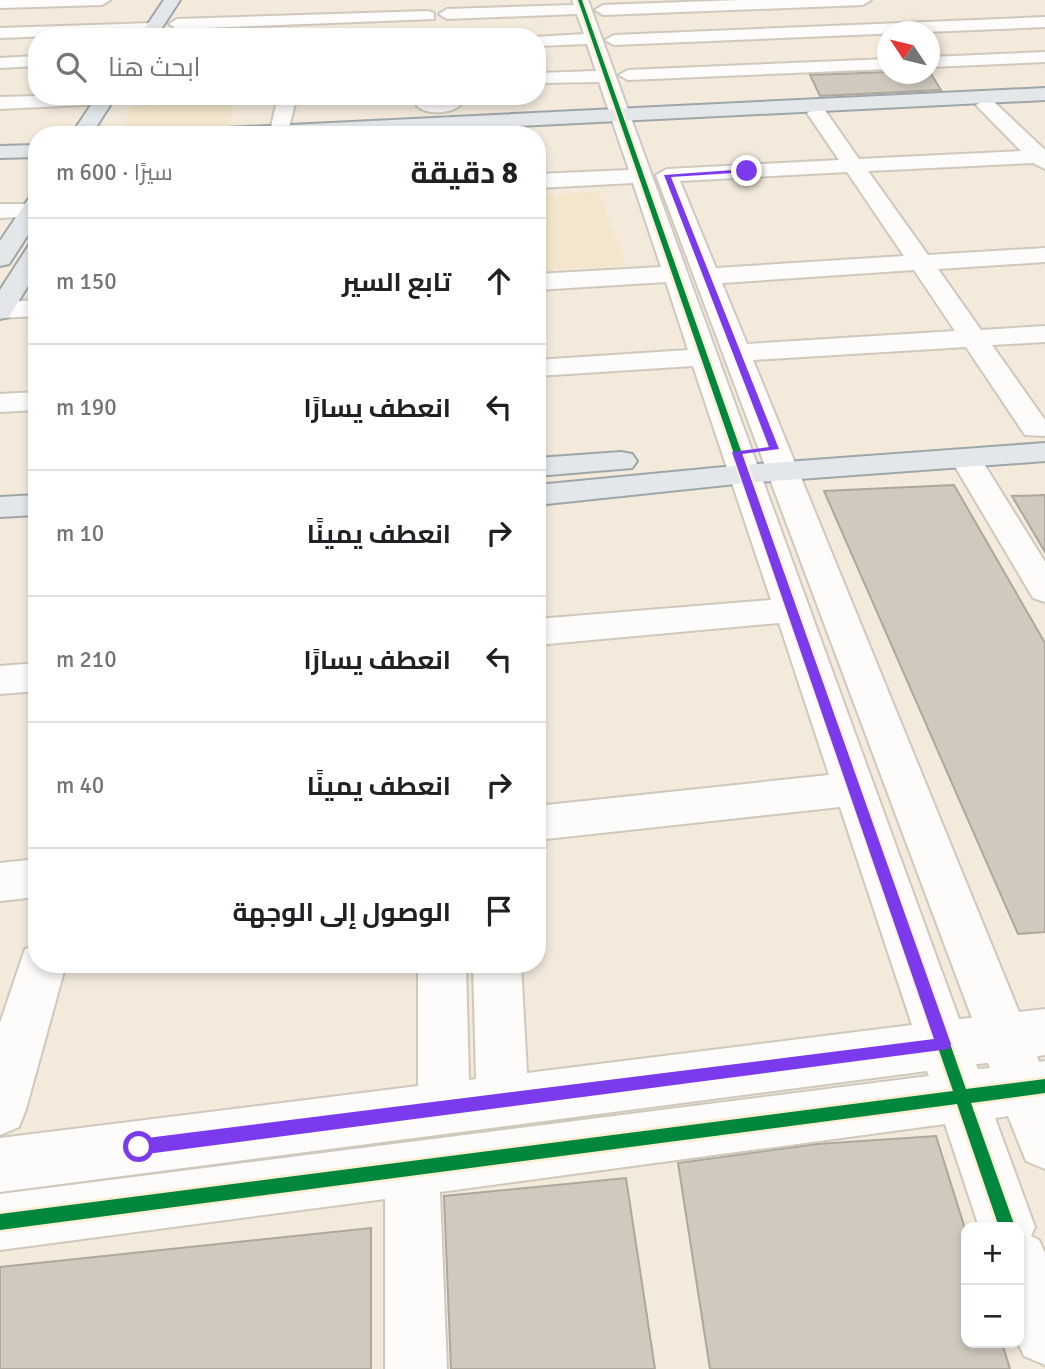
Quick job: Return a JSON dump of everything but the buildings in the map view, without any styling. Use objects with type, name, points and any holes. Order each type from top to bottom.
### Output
[{"type":"main road","points":[[173,28],[179,4]]},
{"type":"main road","points":[[154,28],[179,4]]},
{"type":"main road","points":[[989,101],[1045,94]]},
{"type":"main road","points":[[372,126],[633,118],[989,101],[1045,102]]},
{"type":"main road","points":[[87,126],[101,105]]},
{"type":"main road","points":[[420,126],[446,122]]},
{"type":"main road","points":[[0,145],[28,143]]},
{"type":"main road","points":[[0,152],[28,150]]},
{"type":"main road","points":[[0,259],[28,215]]},
{"type":"main road","points":[[0,311],[28,265]]},
{"type":"main road","points":[[779,460],[965,458],[1042,437]]},
{"type":"main road","points":[[546,467],[741,463],[1042,437]]},
{"type":"main road","points":[[546,494],[741,463]]},
{"type":"main road","points":[[0,507],[28,505]]},
{"type":"main road","points":[[0,531],[28,529]]},
{"type":"street","points":[[0,4],[102,0]]},
{"type":"street","points":[[312,0],[305,28],[428,8],[428,28]]},
{"type":"street","points":[[546,37],[595,16],[748,2],[863,0]]},
{"type":"street","points":[[4,37],[41,1]]},
{"type":"street","points":[[748,2],[794,68],[853,166],[1042,437]]},
{"type":"street","points":[[447,28],[446,7],[595,16],[770,33],[877,32]]},
{"type":"street","points":[[903,9],[914,21]]},
{"type":"street","points":[[595,16],[721,355],[779,460],[1025,1035],[1045,1142]]},
{"type":"street","points":[[940,31],[1045,22]]},
{"type":"street","points":[[4,37],[28,36]]},
{"type":"street","points":[[940,47],[1043,159]]},
{"type":"street","points":[[940,62],[1045,57]]},
{"type":"street","points":[[0,63],[28,61]]},
{"type":"street","points":[[546,78],[877,64]]},
{"type":"street","points":[[0,103],[28,101]]},
{"type":"street","points":[[281,126],[286,105]]},
{"type":"street","points":[[431,105],[446,122]]},
{"type":"street","points":[[546,181],[1043,159]]},
{"type":"street","points":[[0,211],[28,207]]},
{"type":"street","points":[[546,282],[1045,255]]},
{"type":"street","points":[[0,311],[28,309]]},
{"type":"street","points":[[546,367],[1045,334]]},
{"type":"street","points":[[721,355],[741,463],[1005,1222]]},
{"type":"street","points":[[0,403],[28,401]]},
{"type":"street","points":[[965,458],[1045,590]]},
{"type":"street","points":[[546,631],[792,610]]},
{"type":"street","points":[[0,680],[28,678]]},
{"type":"street","points":[[546,822],[855,789]]},
{"type":"street","points":[[0,881],[28,879]]},
{"type":"street","points":[[0,1109],[39,973]]},
{"type":"street","points":[[442,973],[444,1108]]},
{"type":"street","points":[[497,973],[503,1101]]},
{"type":"street","points":[[0,1165],[1025,1035]]},
{"type":"street","points":[[0,1222],[1035,1088]]},
{"type":"street","points":[[412,1168],[416,1369]]},
{"type":"street","points":[[1024,1274],[1045,1335]]},
{"type":"shaded area","points":[[234,105],[228,126],[123,126],[131,106]]},
{"type":"shaded area","points":[[599,192],[626,266],[546,270],[546,195]]},
{"type":"cycle path","points":[[580,0],[1005,1222]]},
{"type":"cycle path","points":[[0,1222],[1045,1086]]},
{"type":"route","points":[[139,1147],[944,1044],[737,452],[774,449],[667,175],[747,171]]}]
